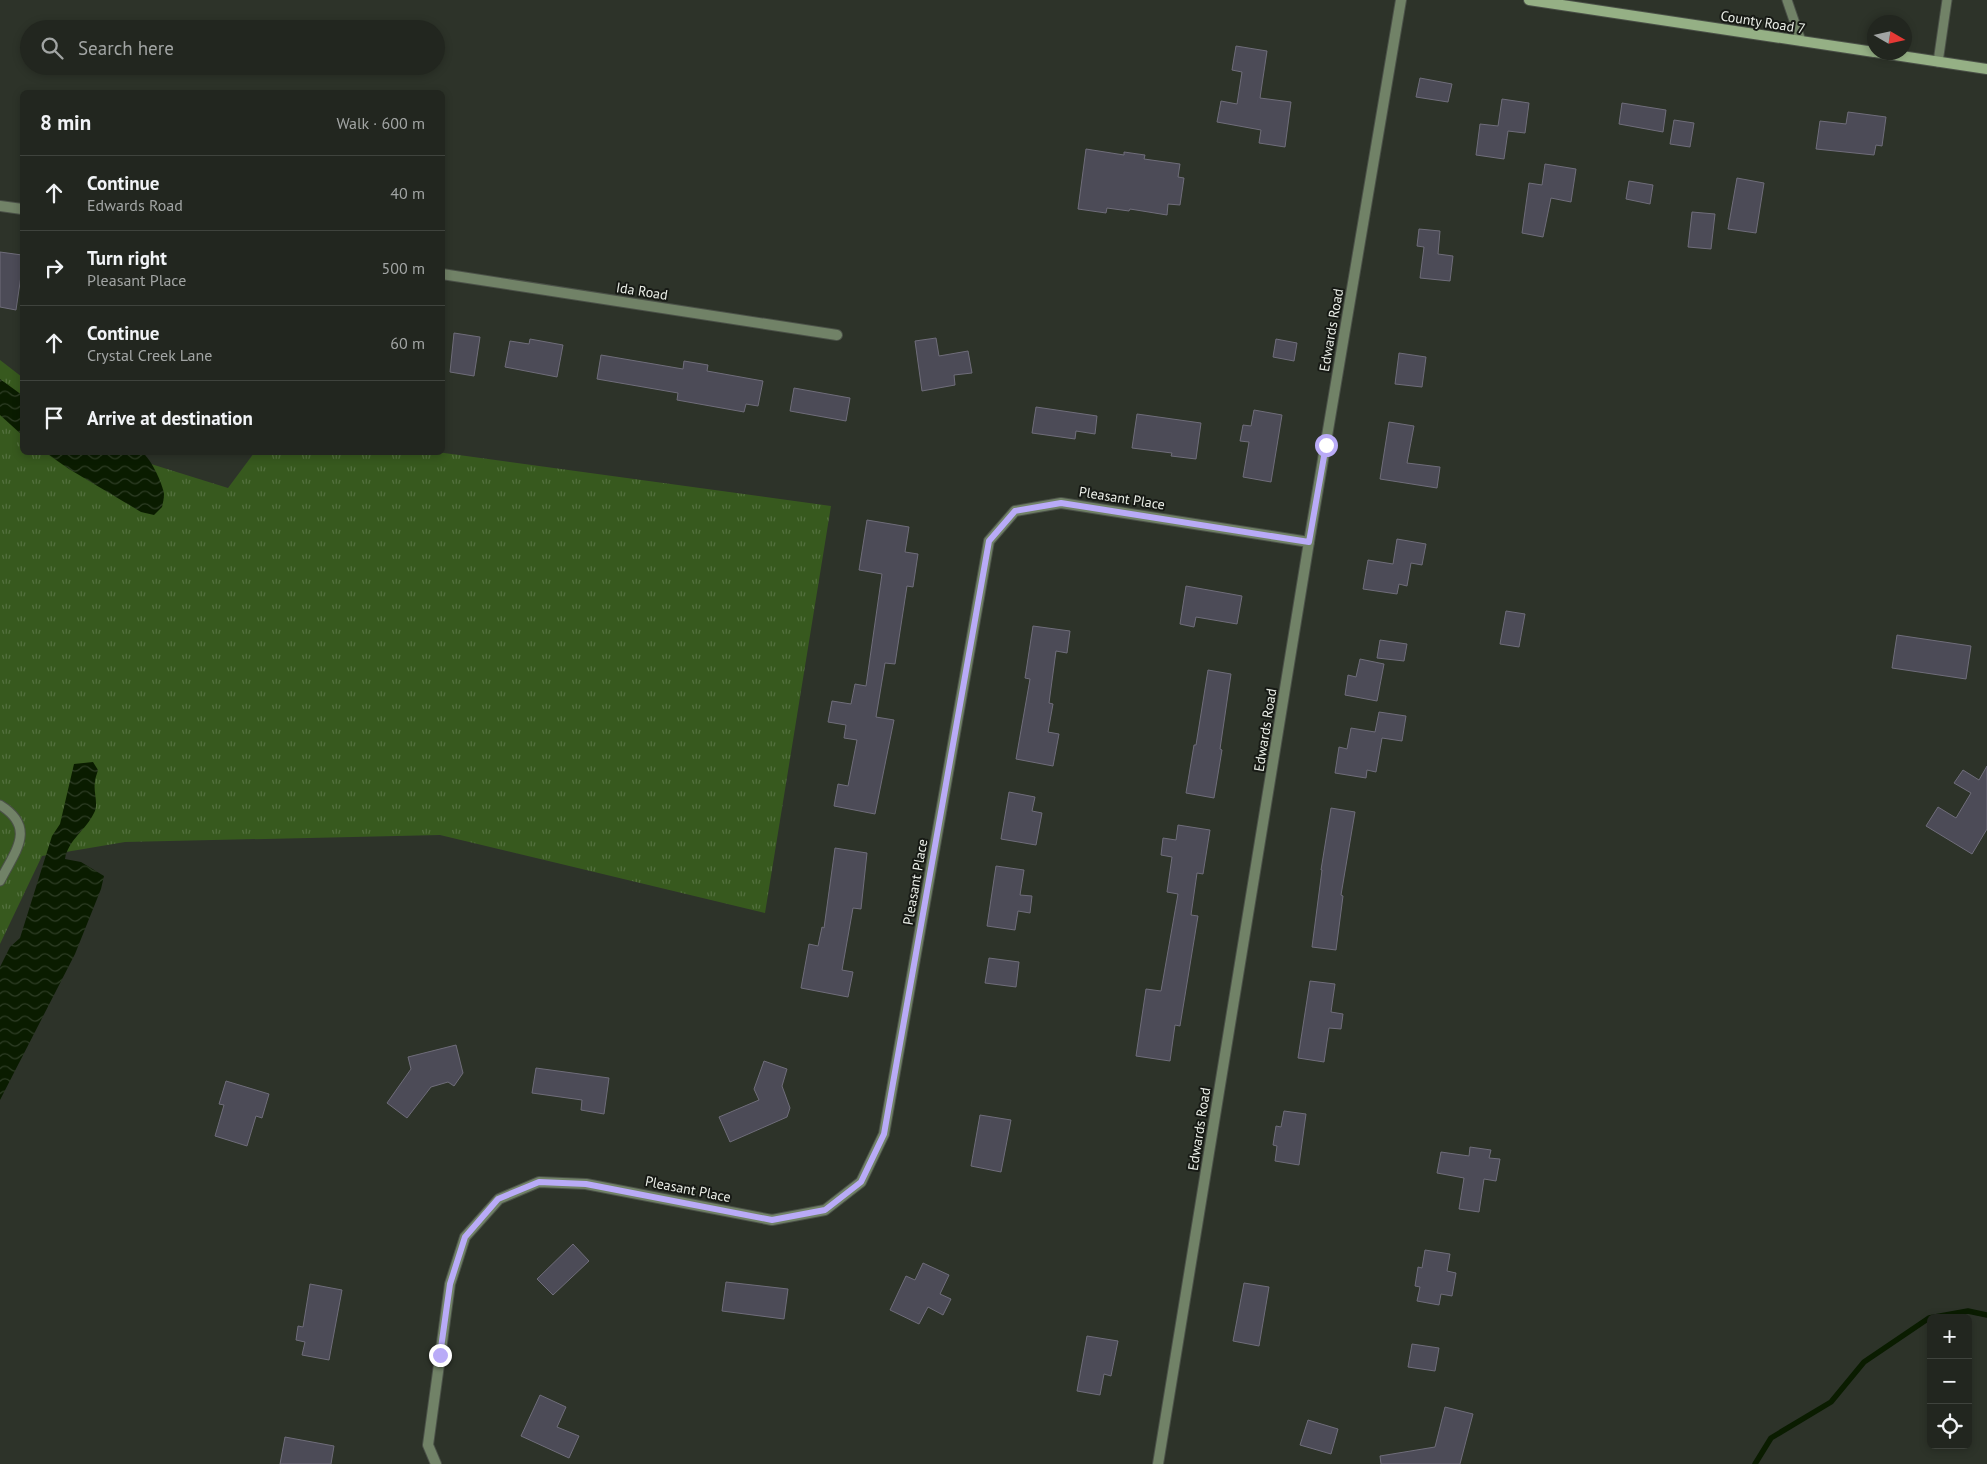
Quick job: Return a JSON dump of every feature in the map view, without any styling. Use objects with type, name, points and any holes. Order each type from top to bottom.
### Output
[{"type":"street","name":"Edwards Road","points":[[1158,1464],[1309,542],[1402,0]]},
{"type":"street","name":"County Road 7","points":[[1529,0],[1867,51]]},
{"type":"street","name":"County Road 7","points":[[1912,58],[1987,70]]},
{"type":"street","points":[[0,206],[20,209]]},
{"type":"street","name":"Ida Road","points":[[445,274],[837,335]]},
{"type":"street","name":"Pleasant Place","points":[[436,1464],[428,1445],[450,1284],[465,1237],[498,1199],[539,1182],[586,1184],[772,1220],[825,1210],[861,1182],[884,1134],[989,541],[1015,511],[1061,503],[1309,542]]},
{"type":"lane","points":[[1787,0],[1801,41]]},
{"type":"lane","points":[[1938,62],[1947,0]]},
{"type":"lane","points":[[0,805],[14,816],[21,826],[21,839],[0,881]]},
{"type":"green space","points":[[0,360],[20,375],[20,455],[137,455],[151,464],[228,488],[253,455],[445,455],[445,453],[831,506],[765,913],[440,835],[125,842],[42,856],[0,944]]},
{"type":"water","points":[[0,379],[20,394],[20,433],[0,415]]},
{"type":"water","points":[[49,455],[145,455],[156,471],[161,484],[164,494],[162,507],[154,515],[141,512]]},
{"type":"water","points":[[93,762],[98,770],[95,779],[95,809],[91,819],[70,846],[65,859],[81,862],[104,876],[101,889],[75,954],[0,1100],[0,967],[10,947],[20,938],[52,836],[60,824],[74,764]]},
{"type":"building","points":[[1236,46],[1267,51],[1260,98],[1291,102],[1285,147],[1259,143],[1261,130],[1217,122],[1221,101],[1237,104],[1242,72],[1232,70]]},
{"type":"building","points":[[1420,78],[1452,84],[1448,102],[1416,97]]},
{"type":"building","points":[[1502,99],[1529,103],[1525,133],[1508,131],[1504,159],[1476,155],[1480,124],[1498,126]]},
{"type":"building","points":[[1622,103],[1666,110],[1663,132],[1619,124]]},
{"type":"building","points":[[1848,112],[1886,117],[1882,146],[1876,145],[1874,155],[1816,149],[1820,121],[1846,124]]},
{"type":"building","points":[[1674,120],[1694,123],[1690,147],[1670,144]]},
{"type":"building","points":[[1086,149],[1124,155],[1124,152],[1145,155],[1144,159],[1180,164],[1178,177],[1184,178],[1180,205],[1168,204],[1167,215],[1130,209],[1129,211],[1107,208],[1106,213],[1078,209]]},
{"type":"building","points":[[1545,164],[1576,169],[1571,202],[1551,198],[1543,237],[1522,233],[1529,183],[1542,185]]},
{"type":"building","points":[[1737,178],[1764,183],[1756,233],[1728,229]]},
{"type":"building","points":[[1629,181],[1653,185],[1650,204],[1626,199]]},
{"type":"building","points":[[1692,212],[1715,214],[1711,249],[1688,247]]},
{"type":"building","points":[[1419,229],[1440,231],[1438,254],[1453,256],[1450,281],[1420,278],[1424,247],[1417,246]]},
{"type":"building","points":[[0,252],[20,255],[20,283],[16,310],[0,307]]},
{"type":"building","points":[[454,333],[480,337],[474,376],[450,372]]},
{"type":"building","points":[[936,338],[939,356],[968,351],[972,373],[954,375],[955,385],[922,391],[915,341]]},
{"type":"building","points":[[530,339],[563,345],[557,377],[505,367],[510,341],[529,344]]},
{"type":"building","points":[[1276,339],[1297,343],[1294,361],[1273,357]]},
{"type":"building","points":[[1399,353],[1426,357],[1422,387],[1395,384]]},
{"type":"building","points":[[601,355],[683,369],[684,361],[708,365],[707,371],[763,381],[758,406],[746,404],[744,412],[677,400],[678,393],[597,379]]},
{"type":"building","points":[[794,388],[850,398],[846,421],[790,411]]},
{"type":"building","points":[[1036,407],[1097,416],[1095,434],[1076,431],[1075,439],[1032,433]]},
{"type":"building","points":[[1254,410],[1282,415],[1271,482],[1243,477],[1249,442],[1240,441],[1243,425],[1251,426]]},
{"type":"building","points":[[1137,414],[1201,423],[1196,459],[1171,456],[1172,453],[1132,448]]},
{"type":"building","points":[[1389,422],[1414,426],[1407,463],[1440,467],[1437,488],[1380,479]]},
{"type":"building","points":[[867,520],[909,527],[905,552],[918,554],[913,587],[907,586],[895,664],[885,663],[876,717],[894,720],[875,814],[834,806],[838,784],[848,786],[857,740],[844,738],[846,725],[828,722],[832,701],[851,704],[855,684],[866,686],[882,574],[859,570]]},
{"type":"building","points":[[1397,539],[1426,544],[1422,565],[1411,563],[1407,586],[1399,584],[1397,594],[1363,589],[1368,560],[1393,564]]},
{"type":"building","points":[[1186,586],[1242,596],[1237,624],[1196,617],[1194,627],[1180,624]]},
{"type":"building","points":[[1506,611],[1525,614],[1519,647],[1500,644]]},
{"type":"building","points":[[1033,626],[1070,631],[1067,653],[1056,651],[1049,703],[1053,704],[1048,732],[1059,734],[1053,766],[1016,759],[1030,679],[1025,678]]},
{"type":"building","points":[[1897,635],[1971,646],[1966,679],[1892,668]]},
{"type":"building","points":[[1380,640],[1407,644],[1404,661],[1377,658]]},
{"type":"building","points":[[1360,659],[1384,664],[1377,701],[1345,695],[1348,675],[1356,677]]},
{"type":"building","points":[[1208,670],[1231,674],[1214,798],[1186,793]]},
{"type":"building","points":[[1379,712],[1406,716],[1402,741],[1382,738],[1376,772],[1367,770],[1366,778],[1335,773],[1339,747],[1347,749],[1351,728],[1375,732]]},
{"type":"building","points":[[1987,766],[1987,829],[1972,854],[1926,826],[1938,807],[1956,818],[1971,793],[1954,783],[1963,770],[1979,780]]},
{"type":"building","points":[[1009,792],[1035,797],[1032,811],[1042,813],[1036,845],[1001,839]]},
{"type":"building","points":[[1331,808],[1355,812],[1341,895],[1343,896],[1336,950],[1312,947],[1321,870]]},
{"type":"building","points":[[1178,825],[1210,830],[1203,874],[1197,873],[1191,915],[1198,916],[1180,1026],[1175,1025],[1170,1061],[1136,1056],[1146,989],[1161,991],[1178,894],[1167,892],[1172,857],[1161,855],[1163,838],[1176,840]]},
{"type":"building","points":[[835,848],[867,853],[861,909],[853,908],[842,970],[853,972],[848,997],[801,988],[809,944],[818,946],[822,927],[824,928]]},
{"type":"building","points":[[996,866],[1024,870],[1020,895],[1032,896],[1030,913],[1018,911],[1015,930],[987,926]]},
{"type":"building","points":[[989,958],[1019,962],[1016,987],[985,983]]},
{"type":"building","points":[[1310,981],[1335,984],[1331,1012],[1343,1014],[1341,1029],[1329,1028],[1324,1062],[1298,1058]]},
{"type":"building","points":[[456,1045],[463,1073],[454,1086],[448,1082],[431,1087],[407,1118],[387,1103],[411,1069],[408,1057]]},
{"type":"building","points":[[764,1061],[787,1069],[782,1086],[790,1108],[787,1117],[730,1142],[719,1117],[759,1100],[754,1089]]},
{"type":"building","points":[[536,1068],[609,1078],[604,1114],[581,1110],[582,1100],[532,1093]]},
{"type":"building","points":[[226,1081],[269,1094],[262,1118],[256,1116],[247,1146],[215,1136],[224,1105],[219,1104]]},
{"type":"building","points":[[1284,1111],[1306,1114],[1299,1165],[1275,1161],[1277,1146],[1273,1145],[1276,1126],[1281,1127]]},
{"type":"building","points":[[980,1115],[1011,1120],[1001,1172],[971,1166]]},
{"type":"building","points":[[1470,1147],[1491,1150],[1489,1158],[1500,1159],[1496,1181],[1484,1179],[1479,1212],[1459,1209],[1464,1178],[1437,1173],[1441,1152],[1469,1156]]},
{"type":"building","points":[[573,1244],[589,1261],[553,1295],[537,1279]]},
{"type":"building","points":[[1425,1250],[1450,1254],[1447,1271],[1456,1273],[1452,1296],[1441,1294],[1439,1305],[1417,1301],[1420,1287],[1415,1286],[1418,1267],[1422,1268]]},
{"type":"building","points":[[923,1263],[949,1275],[940,1294],[951,1299],[943,1315],[928,1307],[919,1324],[890,1310],[906,1276],[915,1280]]},
{"type":"building","points":[[726,1282],[788,1289],[784,1319],[722,1311]]},
{"type":"building","points":[[1244,1283],[1269,1287],[1259,1346],[1233,1341]]},
{"type":"building","points":[[310,1284],[342,1290],[329,1360],[302,1355],[305,1342],[296,1340],[298,1326],[303,1327]]},
{"type":"building","points":[[1087,1336],[1118,1341],[1111,1376],[1104,1374],[1100,1395],[1077,1391]]},
{"type":"building","points":[[1412,1344],[1439,1348],[1435,1371],[1408,1367]]},
{"type":"building","points":[[540,1395],[566,1407],[557,1427],[579,1436],[569,1458],[521,1436]]},
{"type":"building","points":[[1445,1407],[1473,1414],[1460,1464],[1381,1464],[1380,1456],[1435,1447]]},
{"type":"building","points":[[1308,1420],[1338,1429],[1331,1454],[1300,1445]]},
{"type":"building","points":[[285,1437],[334,1446],[331,1464],[280,1464]]},
{"type":"waterway","points":[[1755,1464],[1771,1438],[1831,1402],[1864,1362],[1929,1318],[1968,1311],[1987,1315]]},
{"type":"route","points":[[440,1355],[450,1284],[465,1237],[498,1199],[539,1182],[586,1184],[772,1220],[825,1210],[861,1182],[884,1134],[989,541],[1015,511],[1061,503],[1309,542],[1326,445]]}]
